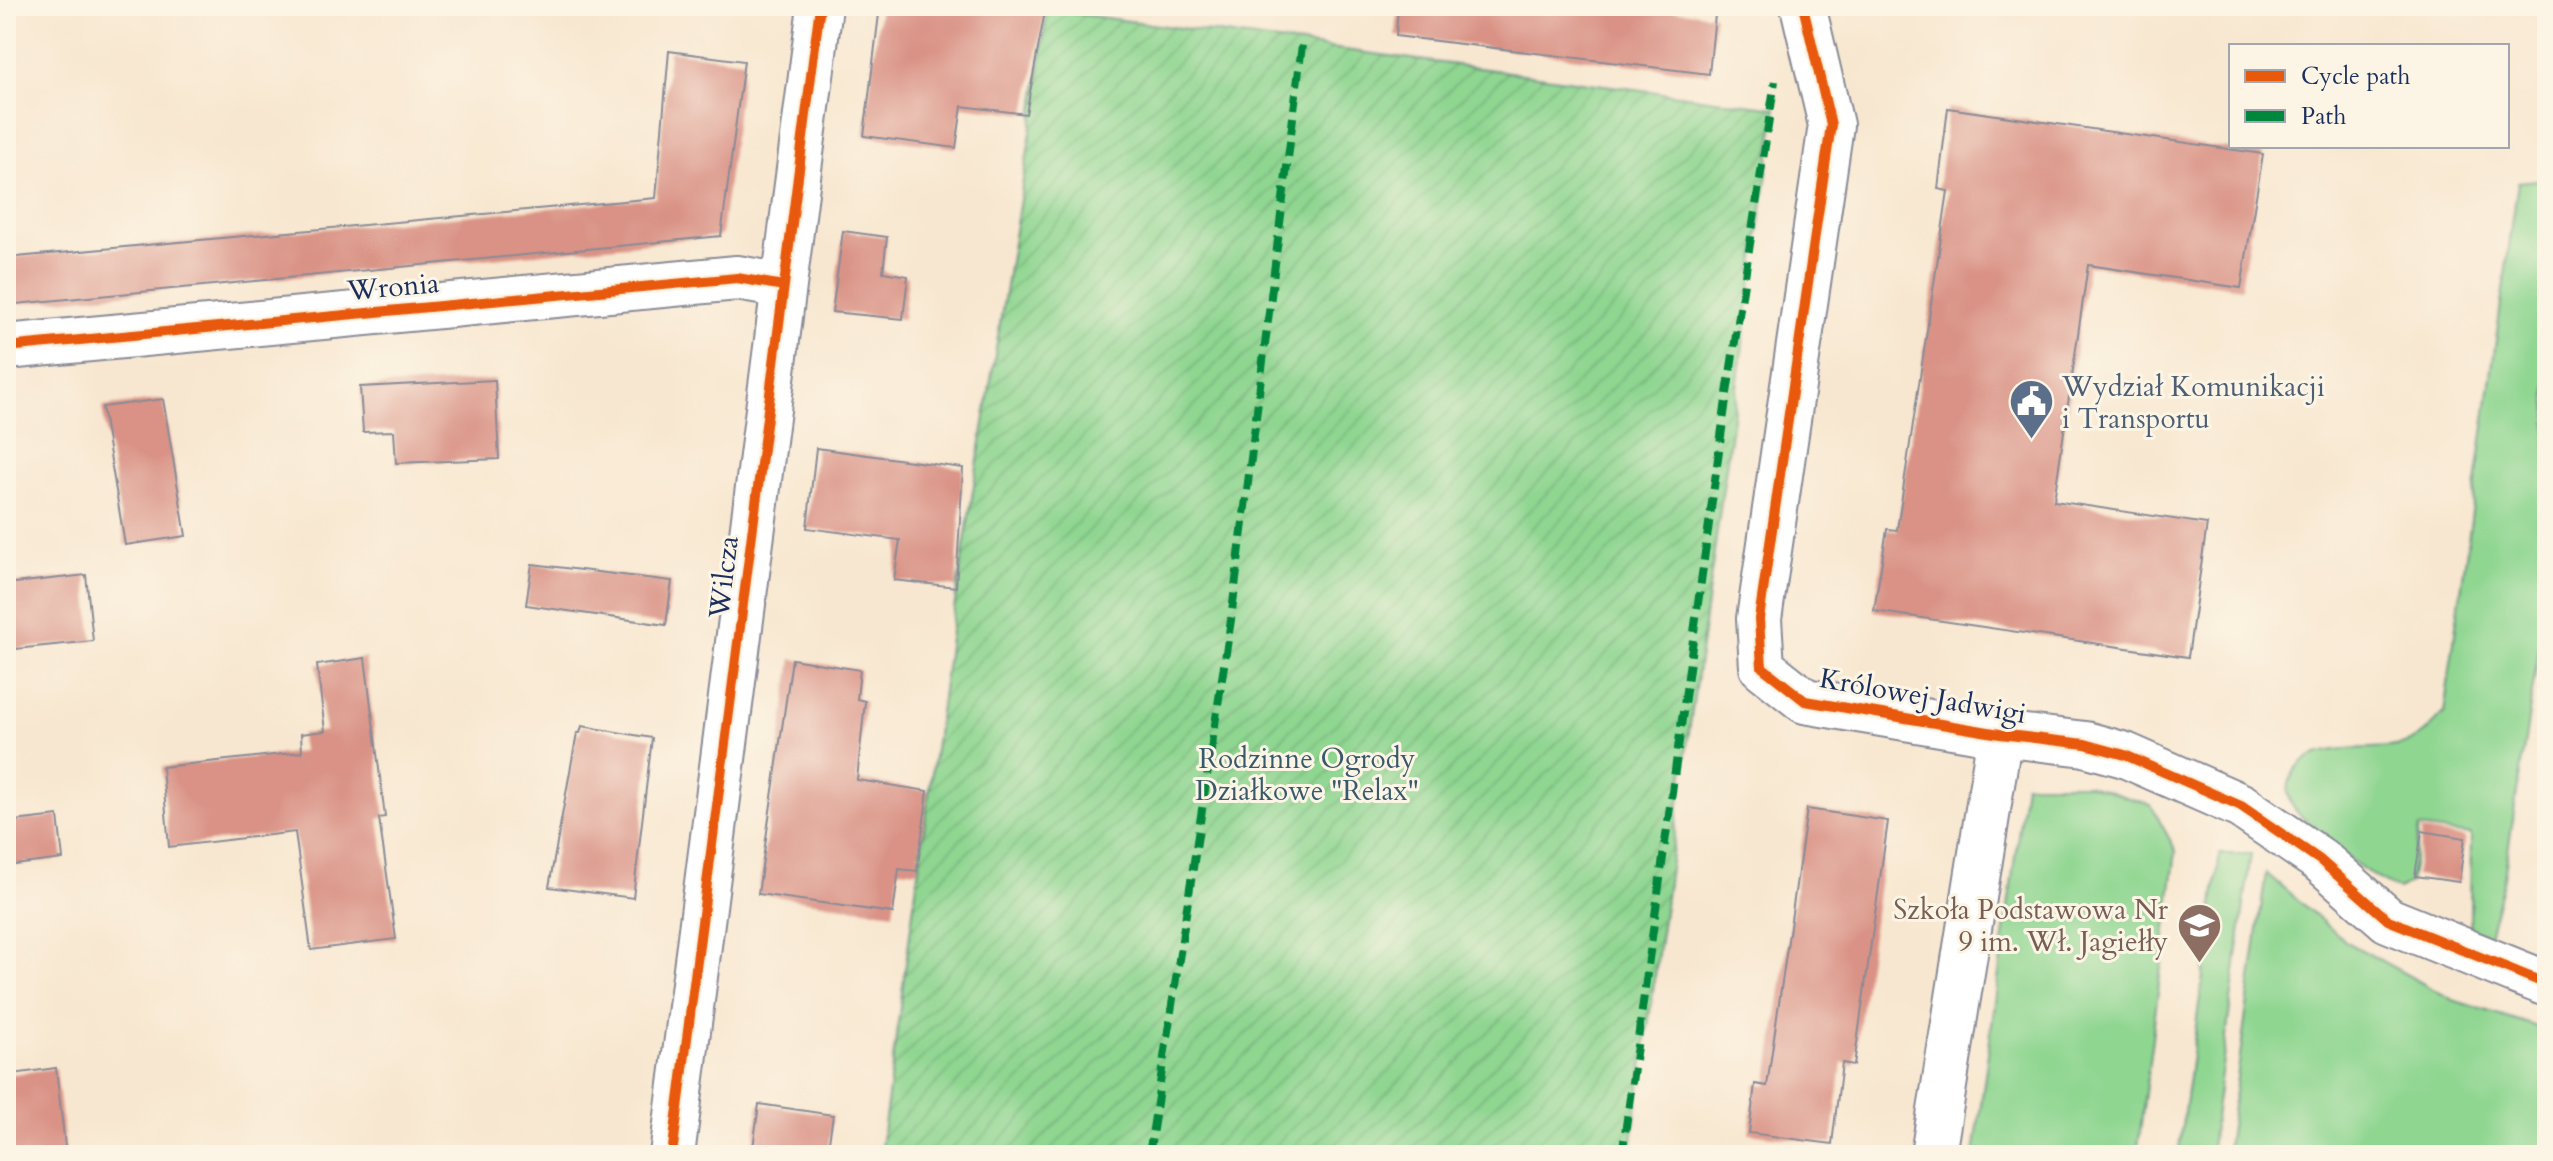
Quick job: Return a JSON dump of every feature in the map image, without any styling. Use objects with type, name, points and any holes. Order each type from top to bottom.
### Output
[{"type":"street","name":"Wilcza","points":[[672,1155],[820,6]]},
{"type":"street","name":"Królowej Jadwigi","points":[[1803,6],[1831,125],[1759,619],[1762,667],[1805,701],[2000,734],[2085,744],[2125,755],[2241,806],[2320,860],[2388,920],[2547,984]]},
{"type":"street","name":"Wronia","points":[[6,347],[737,278],[784,286]]},
{"type":"street","points":[[1933,1155],[2000,734]]},
{"type":"green space","name":"Rodzinne Ogrody Działkowe \"Relax\"","points":[[1047,10],[1776,108],[1630,1155],[880,1155],[954,609],[1033,119]]},
{"type":"green space","points":[[2547,179],[2547,595],[2504,878],[2489,936],[2470,929],[2471,835],[2419,828],[2410,882],[2399,889],[2361,868],[2302,817],[2292,805],[2288,790],[2296,769],[2306,759],[2336,750],[2408,743],[2425,732],[2444,713],[2518,182]]},
{"type":"green space","points":[[2025,784],[2086,784],[2151,805],[2176,851],[2137,1155],[1974,1155]]},
{"type":"green space","points":[[2220,854],[2251,854],[2210,1155],[2178,1155]]},
{"type":"green space","points":[[2266,873],[2345,941],[2453,1000],[2547,1030],[2547,1155],[2226,1155]]},
{"type":"building","points":[[880,6],[1046,6],[1026,114],[962,106],[956,148],[864,136]]},
{"type":"building","points":[[1398,6],[1637,6],[1715,15],[1709,74],[1396,36]]},
{"type":"building","points":[[669,51],[744,61],[721,236],[6,305],[6,258],[656,198]]},
{"type":"building","name":"Wydział Komunikacji i Transportu","points":[[1948,108],[2263,154],[2241,288],[2088,265],[2054,501],[2207,524],[2188,657],[1874,611],[1887,529],[1897,530],[1948,191],[1938,189]]},
{"type":"building","points":[[843,231],[887,237],[883,272],[908,276],[903,319],[832,312]]},
{"type":"building","points":[[495,380],[499,459],[396,463],[394,431],[363,432],[360,387]]},
{"type":"building","points":[[163,399],[186,536],[125,545],[102,407]]},
{"type":"building","points":[[816,448],[963,468],[956,587],[894,580],[900,540],[807,528]]},
{"type":"building","points":[[532,564],[672,581],[666,625],[526,605]]},
{"type":"building","points":[[86,575],[93,641],[6,650],[6,584]]},
{"type":"building","points":[[365,658],[385,817],[379,818],[396,939],[311,950],[295,832],[169,847],[162,767],[302,752],[301,734],[325,731],[317,665]]},
{"type":"building","points":[[792,659],[860,670],[857,699],[865,701],[857,780],[928,791],[917,871],[899,869],[893,913],[758,894]]},
{"type":"building","points":[[582,726],[652,738],[633,898],[549,887],[577,733],[580,733]]},
{"type":"building","points":[[1807,809],[1888,821],[1854,1065],[1842,1063],[1832,1144],[1749,1133],[1755,1084],[1767,1086]]},
{"type":"building","points":[[58,816],[63,859],[6,866],[6,822]]},
{"type":"building","points":[[2422,831],[2465,838],[2459,882],[2415,876]]},
{"type":"building","points":[[56,1068],[66,1155],[6,1155],[6,1075]]},
{"type":"building","points":[[759,1104],[833,1115],[827,1155],[752,1155]]},
{"type":"marked path","points":[[1149,1155],[1231,620],[1302,45]]},
{"type":"marked path","points":[[1622,1155],[1726,400],[1775,81]]},
{"type":"cycle path","points":[[672,1155],[820,6]]},
{"type":"cycle path","points":[[1803,6],[1831,125],[1759,619],[1762,667],[1805,701],[2000,734],[2085,744],[2125,755],[2241,806],[2320,860],[2388,920],[2547,984]]},
{"type":"cycle path","points":[[6,347],[737,278],[784,286]]},
{"type":"place","name":"Wydział Komunikacji i Transportu","points":[[2031,441]]},
{"type":"place","name":"Szkoła Podstawowa Nr 9 im. Wł. Jagiełły","points":[[2199,964]]}]
